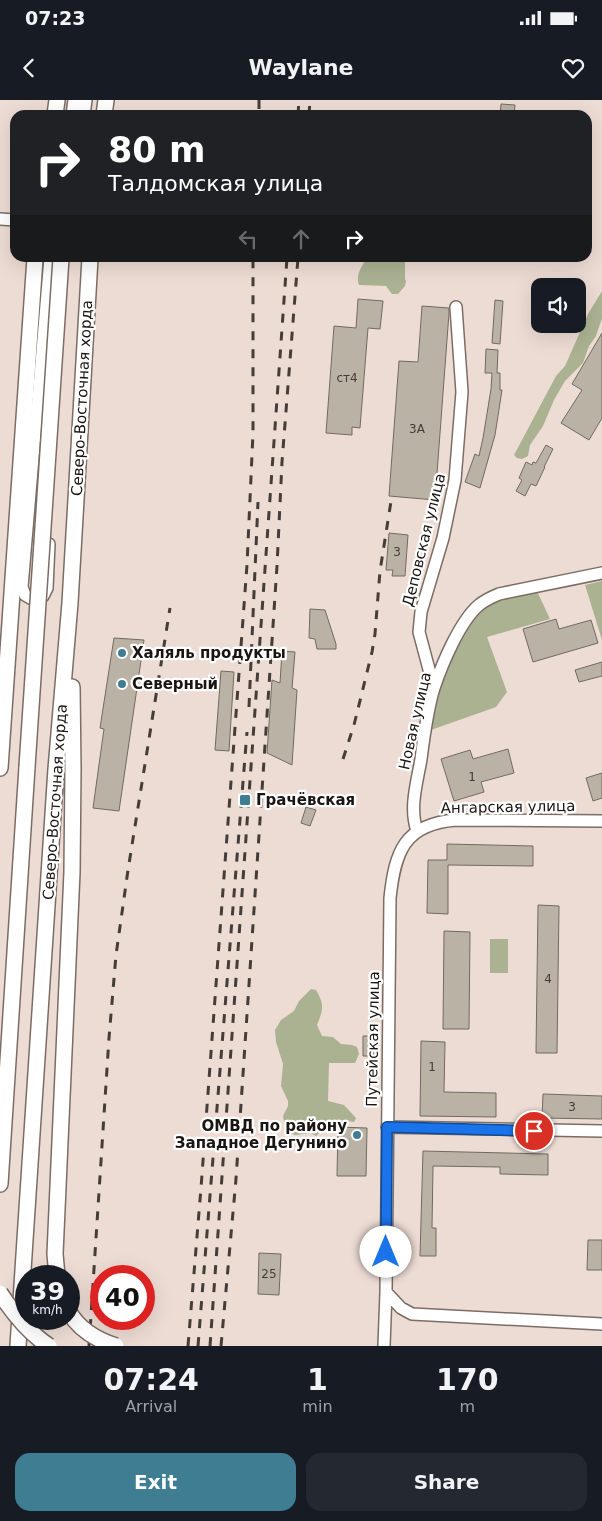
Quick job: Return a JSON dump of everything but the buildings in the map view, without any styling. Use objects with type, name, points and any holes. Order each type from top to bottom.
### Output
[{"type":"main road","points":[[0,768],[35,262]]},
{"type":"main road","name":"Северо-Восточная хорда","points":[[0,1184],[60,262]]},
{"type":"main road","name":"Северо-Восточная хорда","points":[[18,1346],[56,769],[70,603],[90,262]]},
{"type":"main road","points":[[56,1265],[72,872],[73,769],[70,603]]},
{"type":"main road","points":[[0,1114],[8,1055]]},
{"type":"main road","points":[[0,1293],[26,1327],[49,1346]]},
{"type":"main road","points":[[80,1326],[88,1333],[116,1346]]},
{"type":"street","points":[[50,262],[22,587],[28,598],[36,600],[43,596],[47,588],[66,262]]},
{"type":"street","name":"Деповская улица","points":[[434,688],[419,632],[421,612],[443,538],[455,480],[462,392],[456,307]]},
{"type":"street","name":"Новая улица","points":[[417,831],[413,812],[415,794],[434,688],[452,644],[462,627],[478,605],[488,599],[510,592],[602,573]]},
{"type":"street","name":"Ангарская улица","points":[[417,831],[441,821],[456,820],[602,821]]},
{"type":"street","name":"Путейская улица","points":[[384,1346],[390,898],[392,876],[397,857],[407,840],[417,831]]},
{"type":"street","points":[[387,1127],[602,1131]]},
{"type":"street","points":[[386,1292],[401,1308],[412,1314],[602,1324]]},
{"type":"green space","points":[[364,262],[405,262],[405,286],[398,294],[392,294],[386,286],[359,285],[358,274]]},
{"type":"green space","points":[[602,291],[602,318],[583,363],[565,381],[554,400],[543,426],[530,445],[528,456],[522,459],[517,458],[514,455],[556,376],[565,366],[580,333],[586,333],[586,319]]},
{"type":"green space","points":[[602,581],[602,640],[585,585]]},
{"type":"green space","points":[[536,589],[550,619],[487,637],[507,692],[496,707],[431,730],[442,681],[458,639],[474,615],[490,601]]},
{"type":"green space","points":[[490,939],[508,939],[508,973],[490,973]]},
{"type":"green space","points":[[311,989],[316,990],[322,1004],[322,1011],[317,1025],[322,1036],[333,1037],[341,1044],[357,1047],[359,1054],[355,1063],[329,1063],[328,1101],[344,1105],[356,1118],[354,1122],[334,1124],[316,1136],[311,1133],[295,1135],[290,1132],[284,1122],[283,1116],[288,1106],[288,1101],[281,1086],[283,1064],[276,1042],[275,1030],[281,1020],[294,1011],[299,1001]]},
{"type":"railway","points":[[259,100],[259,110]]},
{"type":"railway","points":[[298,110],[299,100]]},
{"type":"railway","points":[[309,110],[310,100]]},
{"type":"railway","points":[[188,1346],[247,565],[253,433],[253,262]]},
{"type":"railway","points":[[210,1346],[287,262]]},
{"type":"railway","points":[[221,1346],[236,1179],[277,566],[282,462],[298,262]]},
{"type":"railway","points":[[343,759],[354,725],[372,652],[380,571],[392,495]]},
{"type":"railway","points":[[249,707],[258,502]]},
{"type":"railway","points":[[89,1346],[116,955],[170,608]]},
{"type":"railway","points":[[198,1346],[247,732]]},
{"type":"place","name":"Халяль продукты","points":[[122,653]]},
{"type":"place","name":"Северный","points":[[122,684]]},
{"type":"place","name":"Грачёвская","points":[[245,800]]},
{"type":"place","name":"ОМВД по району Западное Дегунино","points":[[357,1135]]},
{"type":"route","points":[[386,1252],[387,1127],[534,1131]]}]
